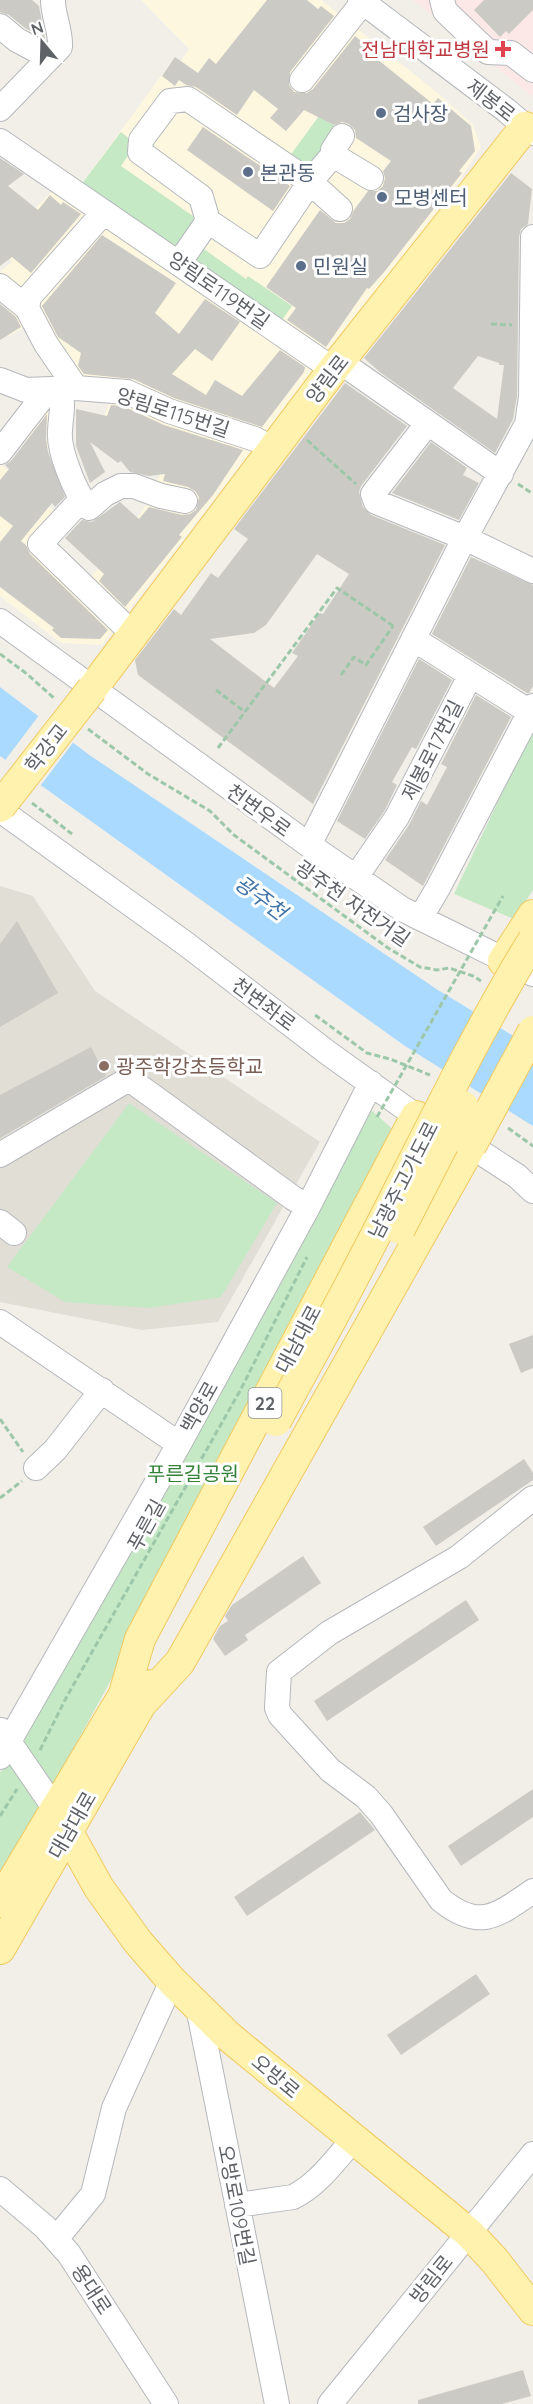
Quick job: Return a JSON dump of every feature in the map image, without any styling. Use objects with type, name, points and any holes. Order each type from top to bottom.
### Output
[{"type":"main road","name":"양림로","points":[[92,689],[335,367],[529,130]]},
{"type":"main road","name":"학강교","points":[[9,806],[92,689]]},
{"type":"main road","name":"22","points":[[416,1116],[493,971],[533,915]]},
{"type":"main road","name":"남광주고가도로","points":[[282,1426],[453,1080],[492,1008],[533,940]]},
{"type":"main road","name":"남광주고가도로","points":[[282,1426],[400,1229],[533,975]]},
{"type":"main road","name":"22","points":[[471,1146],[533,1030]]},
{"type":"main road","name":"대남대로","points":[[134,1698],[140,1639],[416,1116]]},
{"type":"main road","name":"대남대로","points":[[134,1698],[180,1662],[471,1146]]},
{"type":"main road","name":"대남대로","points":[[0,1949],[61,1822],[134,1698],[282,1426]]},
{"type":"main road","name":"대남대로","points":[[0,1902],[61,1822]]},
{"type":"main road","name":"오방로","points":[[61,1822],[106,1898],[138,1942],[172,1981],[228,2036],[469,2233],[495,2261],[533,2310]]},
{"type":"street","points":[[0,110],[60,47],[61,33],[53,10],[53,0]]},
{"type":"street","points":[[442,0],[445,11],[488,52],[512,53],[533,70]]},
{"type":"street","name":"제봉로","points":[[302,80],[373,4],[529,130]]},
{"type":"street","points":[[0,26],[17,40],[49,57]]},
{"type":"street","points":[[340,209],[310,182],[188,99],[170,101],[141,140],[140,152],[201,197],[208,221],[260,256],[310,182],[338,146],[371,178]]},
{"type":"street","name":"양림로119번길","points":[[0,141],[321,361],[335,367]]},
{"type":"street","points":[[27,308],[30,297],[104,212]]},
{"type":"street","points":[[179,262],[208,221]]},
{"type":"street","points":[[309,845],[465,538],[527,424],[531,397],[533,237]]},
{"type":"street","points":[[0,286],[27,308],[46,344],[61,389],[64,408],[60,441],[81,500],[89,508],[105,494],[121,486],[128,486],[185,501]]},
{"type":"street","points":[[335,367],[350,368],[501,474]]},
{"type":"street","name":"양림로115번길","points":[[0,380],[26,390],[127,392],[169,411],[255,439],[273,449]]},
{"type":"street","points":[[0,452],[61,389]]},
{"type":"street","points":[[427,424],[373,494],[375,502],[465,538],[533,571]]},
{"type":"street","points":[[81,500],[40,544],[134,634]]},
{"type":"street","name":"천변우로","points":[[0,621],[309,845],[402,909],[420,917],[493,971],[533,975]]},
{"type":"street","name":"제봉로17번길","points":[[356,877],[397,817],[470,676],[415,640]]},
{"type":"street","points":[[420,917],[438,888],[532,709],[470,676]]},
{"type":"street","name":"천변좌로","points":[[9,806],[186,944],[371,1083],[416,1116],[471,1146],[516,1176],[533,1191]]},
{"type":"street","points":[[0,1155],[129,1078],[308,1207]]},
{"type":"street","name":"백양로","points":[[3,1742],[179,1444],[308,1207],[371,1083]]},
{"type":"street","points":[[0,1322],[179,1444]]},
{"type":"street","points":[[36,1468],[61,1443],[102,1390]]},
{"type":"street","points":[[533,1498],[459,1557],[329,1633],[279,1672],[277,1708],[289,1725],[330,1770],[366,1797],[381,1814],[441,1900],[452,1909],[470,1917],[487,1917],[506,1910],[533,1892]]},
{"type":"street","points":[[3,1742],[29,1771],[61,1822]]},
{"type":"street","points":[[56,2239],[93,2194],[114,2108],[172,1981]]},
{"type":"street","name":"오방로109번길","points":[[198,2007],[277,2404]]},
{"type":"street","points":[[237,2205],[293,2197],[326,2170],[353,2140]]},
{"type":"street","name":"방림로","points":[[330,2404],[533,2154]]},
{"type":"street","name":"용대로","points":[[0,2189],[56,2239],[86,2278],[166,2404]]},
{"type":"path","points":[[291,425],[342,473],[373,494]]},
{"type":"path","points":[[218,748],[337,588],[415,640]]},
{"type":"path","points":[[341,675],[354,657],[366,665],[393,626]]},
{"type":"path","points":[[0,654],[62,705]]},
{"type":"path","points":[[216,690],[245,712]]},
{"type":"path","name":"광주천 자전거길","points":[[80,721],[148,774],[210,811],[234,835],[388,948],[420,967],[437,970],[449,968],[474,976],[493,971]]},
{"type":"path","points":[[9,806],[73,835]]},
{"type":"path","points":[[377,1117],[503,897]]},
{"type":"path","points":[[312,1012],[367,1053],[390,1059],[431,1076]]},
{"type":"path","points":[[506,1127],[533,1146]]},
{"type":"path","name":"푸른길","points":[[0,1816],[29,1771],[66,1698],[240,1389],[309,1253]]},
{"type":"shaded area","points":[[141,0],[321,0],[439,94],[473,125],[481,147],[451,193],[455,200],[312,372],[102,645],[61,643],[0,596],[0,463],[61,517],[33,545],[80,590],[146,506],[163,468],[97,435],[113,394],[63,387],[60,459],[37,440],[34,444],[18,433],[65,379],[30,324],[9,336],[0,320],[0,315],[16,306],[0,292],[0,272],[12,262],[1,244],[53,190],[81,185],[175,57],[181,61],[189,49]]},
{"type":"shaded area","name":"전남대학교병원","points":[[413,0],[533,0],[533,97]]},
{"type":"shaded area","name":"광주학강초등학교","points":[[0,886],[33,896],[95,991],[320,1142],[218,1322],[142,1330],[0,1302]]},
{"type":"green space","points":[[319,116],[338,128],[309,170],[289,157]]},
{"type":"green space","points":[[121,132],[136,144],[121,166],[193,216],[194,223],[182,247],[173,249],[81,185]]},
{"type":"green space","points":[[214,235],[204,249],[246,279],[248,276],[292,306],[282,320],[202,267],[194,257]]},
{"type":"green space","points":[[533,728],[533,890],[514,919],[454,894]]},
{"type":"green space","name":"푸른길공원","points":[[362,1102],[396,1132],[222,1477],[41,1808],[0,1878],[0,1773]]},
{"type":"green space","points":[[129,1103],[277,1203],[221,1297],[149,1308],[65,1302],[7,1267]]},
{"type":"water","name":"광주천","points":[[0,687],[88,754],[438,990],[533,1048],[533,1126],[405,1046],[0,756]]},
{"type":"pier","points":[[40,714],[75,740],[38,789],[3,763]]},
{"type":"building","points":[[0,0],[32,0],[39,6],[45,39],[25,28],[9,15],[0,12]]},
{"type":"building","points":[[267,0],[307,0],[318,9],[321,6],[334,16],[290,72],[289,85],[294,92],[307,93],[313,89],[355,36],[370,48],[367,51],[433,104],[438,98],[471,126],[475,151],[459,171],[462,173],[385,271],[369,289],[367,288],[326,347],[287,320],[296,308],[266,287],[320,210],[336,223],[344,223],[350,219],[368,191],[377,191],[383,186],[385,178],[383,171],[391,161],[356,138],[355,130],[349,124],[342,122],[334,125],[304,110],[286,131],[270,118],[278,109],[254,90],[237,115],[196,87],[186,85],[179,80],[175,86],[162,76],[175,57],[198,73],[209,58],[216,64]]},
{"type":"building","points":[[484,0],[533,0],[533,10],[509,34],[506,31],[500,37],[474,10]]},
{"type":"building","name":"본관동","points":[[203,127],[290,186],[273,211],[187,150]]},
{"type":"building","points":[[0,158],[24,174],[8,186],[38,210],[50,195],[61,205],[63,202],[81,214],[31,273],[12,257],[0,266]]},
{"type":"building","points":[[511,173],[532,189],[528,224],[521,229],[519,237],[517,396],[513,419],[495,453],[381,373],[364,358]],"holes":[[[478,356],[499,363],[499,365],[504,365],[497,419],[453,388]]]},
{"type":"building","points":[[102,235],[176,283],[155,313],[179,334],[205,299],[240,322],[212,361],[195,349],[172,374],[206,395],[215,380],[242,396],[280,350],[305,367],[304,372],[262,427],[174,398],[133,379],[84,374],[78,366],[81,353],[58,337],[42,306]]},
{"type":"building","points":[[0,304],[16,317],[21,327],[0,340]]},
{"type":"building","points":[[345,383],[407,426],[361,486],[359,492],[363,507],[371,515],[445,545],[313,804],[138,675],[135,660],[174,609],[181,615],[211,573],[218,578],[248,539],[234,529]],"holes":[[[317,554],[349,574],[323,614],[320,613],[292,653],[298,656],[274,688],[210,639],[254,633],[266,625]]]},
{"type":"building","points":[[111,405],[123,406],[164,425],[243,450],[213,495],[179,535],[182,537],[125,607],[99,581],[104,574],[65,538],[82,520],[92,522],[120,502],[139,519],[149,507],[182,515],[190,514],[196,510],[199,497],[188,487],[163,481],[165,474],[149,476],[130,472],[121,461],[118,463],[90,442],[105,472],[90,483],[76,446],[76,409],[107,416]]},
{"type":"building","points":[[47,414],[48,452],[65,497],[55,507],[52,503],[21,541],[26,545],[30,554],[108,630],[100,639],[61,638],[52,630],[54,628],[0,587],[0,542],[13,526],[0,516],[0,480],[9,469],[5,465],[11,461]]},
{"type":"building","points":[[431,442],[467,468],[463,475],[479,483],[459,520],[392,493]]},
{"type":"building","points":[[471,557],[533,585],[533,686],[529,693],[432,634]]},
{"type":"building","points":[[419,659],[452,680],[416,749],[412,747],[392,782],[397,785],[385,810],[365,839],[337,821]]},
{"type":"building","points":[[476,695],[511,717],[423,886],[385,860],[409,825],[421,801],[427,805],[447,767],[441,764]]},
{"type":"building","points":[[17,921],[58,993],[0,1027],[0,944]]},
{"type":"building","points":[[91,1047],[106,1076],[0,1138],[0,1095]]},
{"type":"building","points":[[533,1335],[533,1368],[521,1373],[509,1344]]},
{"type":"building","points":[[524,1459],[533,1473],[533,1480],[436,1546],[423,1527]]},
{"type":"building","points":[[303,1556],[321,1583],[245,1635],[248,1640],[225,1656],[213,1639],[220,1626],[228,1621],[225,1616],[232,1605]]},
{"type":"building","points":[[466,1600],[479,1620],[327,1721],[314,1701]]},
{"type":"building","points":[[533,1789],[533,1817],[461,1866],[448,1846]]},
{"type":"building","points":[[360,1812],[375,1830],[247,1916],[234,1897]]},
{"type":"building","points":[[476,1974],[490,1994],[401,2055],[387,2035]]},
{"type":"building","points":[[523,2370],[531,2396],[502,2404],[418,2404],[418,2400]]},
{"type":"place","name":"전남대학교병원","points":[[503,49]]},
{"type":"place","name":"검사장","points":[[381,113]]},
{"type":"place","name":"본관동","points":[[248,172]]},
{"type":"place","name":"모병센터","points":[[382,197]]},
{"type":"place","name":"민원실","points":[[301,266]]},
{"type":"place","name":"광주학강초등학교","points":[[104,1066]]}]
